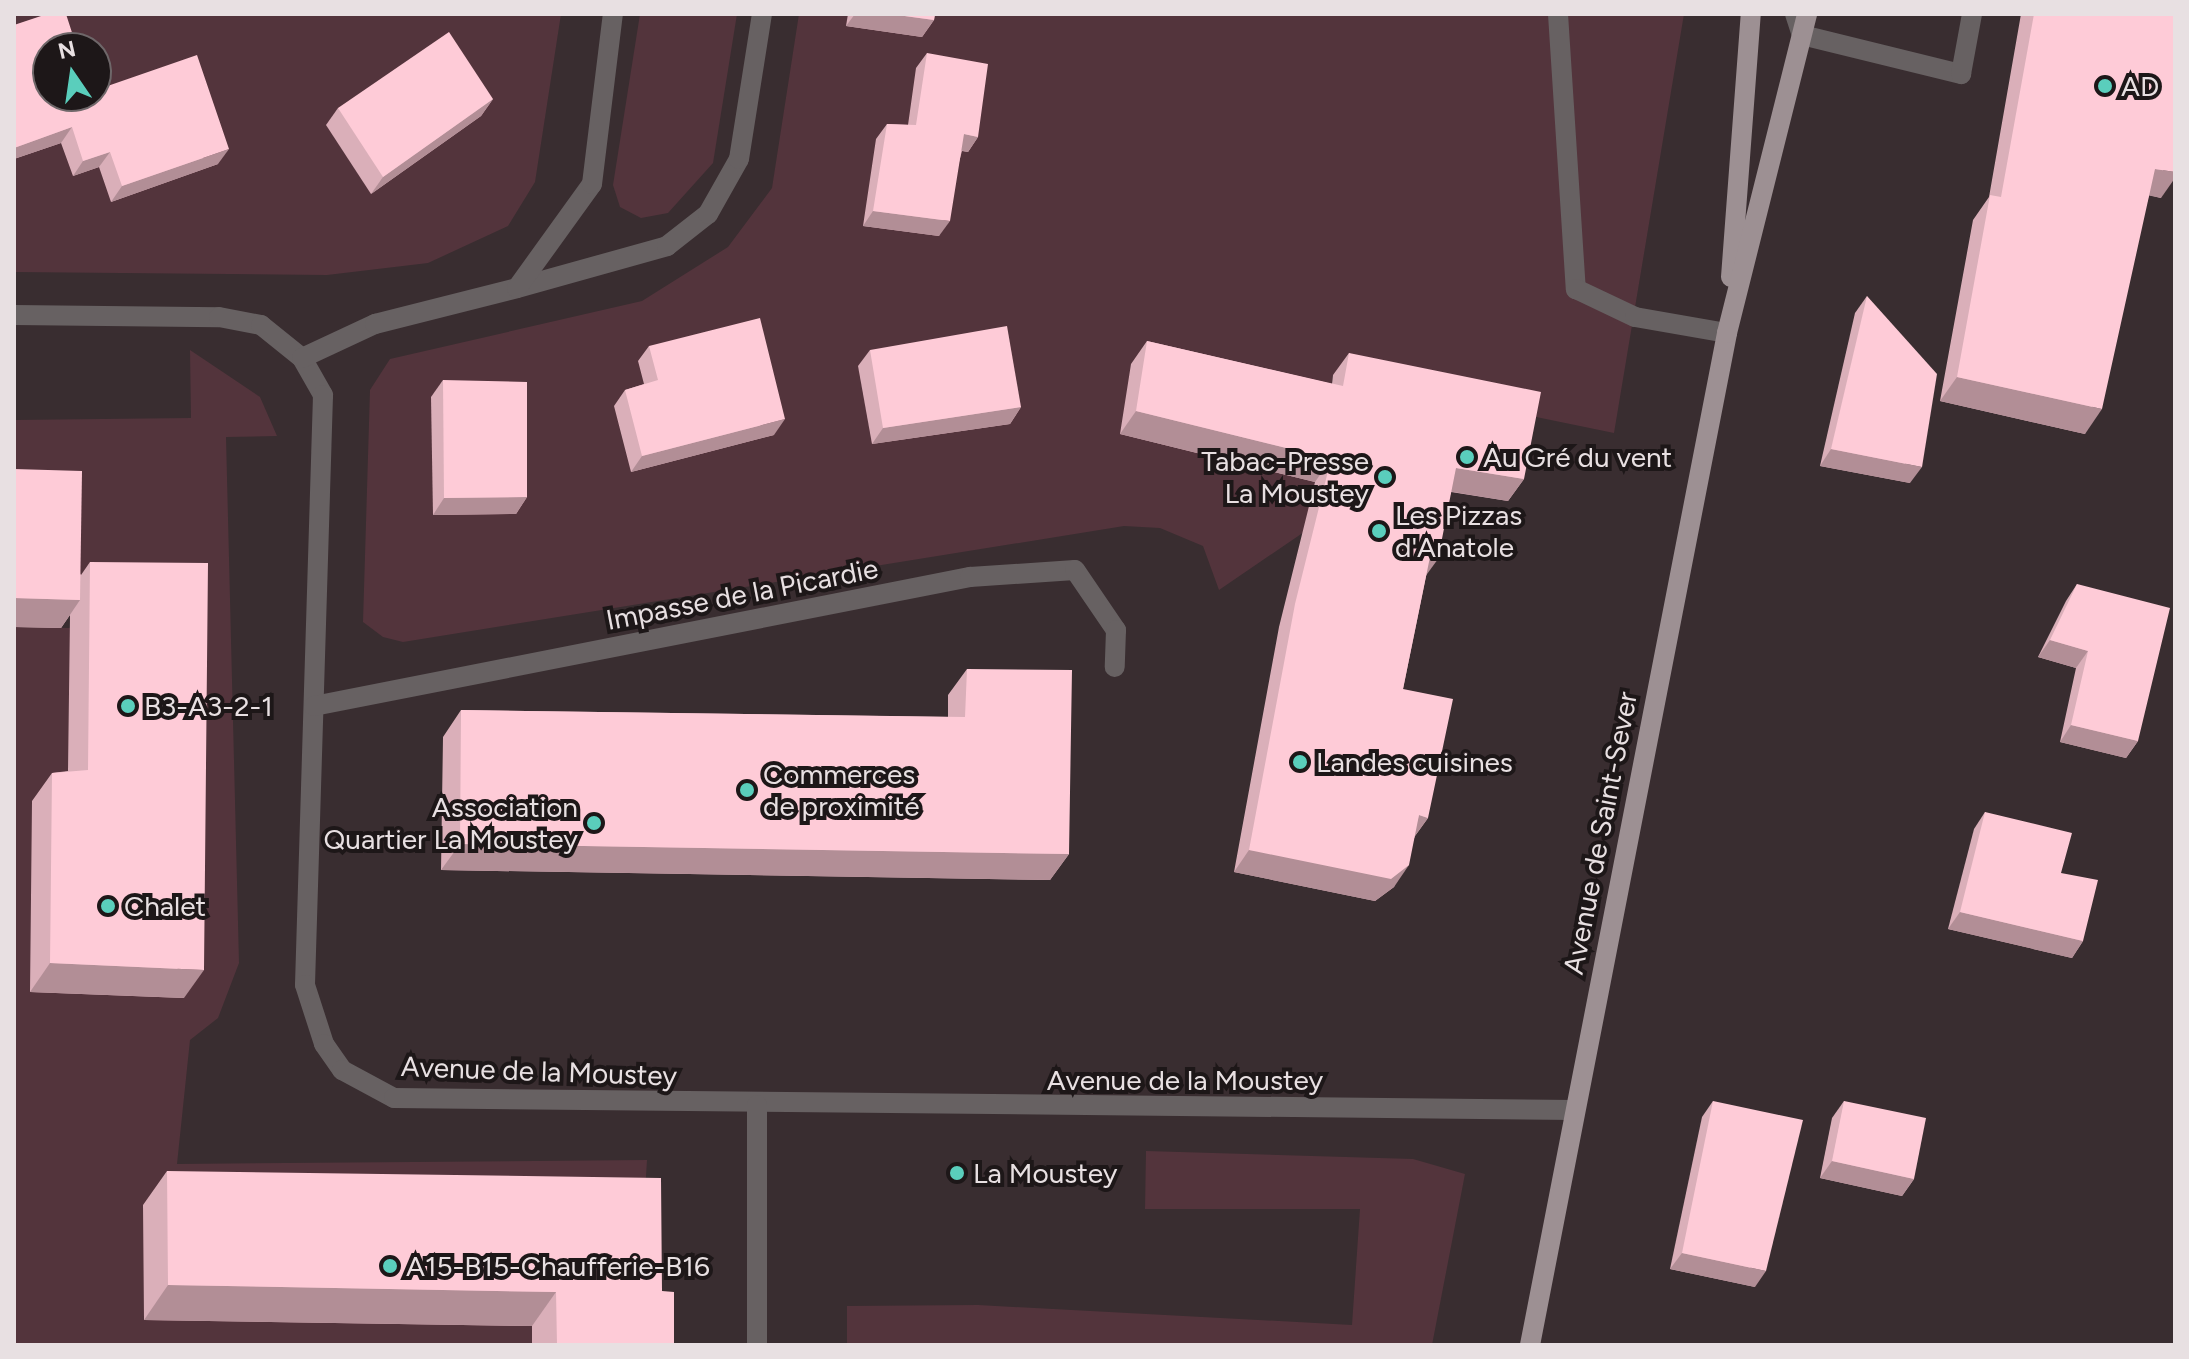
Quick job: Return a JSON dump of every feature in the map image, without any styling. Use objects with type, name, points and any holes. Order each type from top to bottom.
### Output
[{"type":"main road","name":"Avenue de Saint-Sever","points":[[1727,333],[1751,14]]},
{"type":"main road","name":"Avenue de Saint-Sever","points":[[1530,1345],[1727,333],[1807,14]]},
{"type":"street","points":[[517,288],[592,184],[613,14]]},
{"type":"street","points":[[302,358],[375,324],[667,246],[708,214],[739,159],[762,14]]},
{"type":"street","points":[[1558,14],[1576,289],[1635,317],[1727,333]]},
{"type":"street","points":[[1795,14],[1802,35],[1961,74],[1972,14]]},
{"type":"street","name":"Avenue de la Moustey","points":[[14,315],[219,317],[261,325],[302,358],[323,395],[305,985],[324,1044],[342,1070],[394,1098],[757,1105],[1574,1110]]},
{"type":"street","name":"Impasse de la Picardie","points":[[314,706],[970,577],[1075,570],[1116,630],[1115,667]]},
{"type":"street","points":[[757,1105],[757,1345]]},
{"type":"shaded area","points":[[14,14],[561,14],[535,182],[508,226],[428,263],[327,275],[14,272]]},
{"type":"shaded area","points":[[640,14],[737,14],[713,163],[668,213],[641,218],[620,207],[613,185]]},
{"type":"shaded area","points":[[799,14],[1684,14],[1614,433],[1333,375],[1307,530],[1219,590],[1203,546],[1160,528],[1124,526],[403,642],[383,637],[363,622],[370,390],[390,359],[642,301],[728,247],[772,188]]},
{"type":"shaded area","points":[[190,350],[260,397],[277,436],[226,437],[239,963],[218,1018],[190,1040],[177,1164],[647,1160],[637,1325],[576,1345],[14,1345],[14,627],[70,628],[186,933],[61,590],[14,498],[14,420],[191,418]]},
{"type":"shaded area","points":[[1146,1151],[1413,1159],[1465,1174],[1432,1345],[847,1345],[847,1306],[978,1305],[1352,1325],[1360,1209],[1145,1209]]},
{"type":"building","points":[[47,14],[66,14],[72,32],[32,32],[32,112],[112,112],[112,84],[197,55],[229,149],[122,186],[110,152],[83,161],[72,127],[14,148],[14,25]]},
{"type":"building","points":[[890,14],[935,14],[934,20]]},
{"type":"building","points":[[2034,14],[2175,14],[2175,172],[2155,169],[2102,409],[1957,377],[1990,195],[2001,197]]},
{"type":"building","points":[[449,32],[493,99],[383,177],[338,108]]},
{"type":"building","points":[[927,53],[988,64],[978,137],[964,134],[950,221],[873,211],[887,124],[916,125]]},
{"type":"building","points":[[1867,296],[1937,374],[1922,467],[1831,449]]},
{"type":"building","points":[[760,318],[785,419],[642,456],[625,390],[658,380],[649,346]]},
{"type":"building","points":[[1007,326],[1021,407],[883,428],[870,350]]},
{"type":"building","points":[[1147,341],[1343,386],[1349,353],[1541,392],[1524,479],[1456,468],[1438,559],[1430,557],[1403,689],[1453,699],[1428,818],[1419,815],[1409,865],[1391,879],[1249,850],[1295,604],[1331,459],[1136,411]]},
{"type":"building","points":[[443,380],[527,382],[527,497],[444,498]]},
{"type":"building","points":[[14,469],[82,471],[80,600],[14,598]]},
{"type":"building","name":"B3-A3-2-1","points":[[90,562],[208,563],[204,970],[50,963],[52,773],[88,770]]},
{"type":"building","points":[[2077,584],[2170,608],[2138,741],[2071,725],[2088,651],[2050,640]]},
{"type":"building","name":"Commerces de proximité","points":[[967,669],[1072,670],[1069,854],[460,844],[461,710],[965,717]]},
{"type":"building","points":[[1985,812],[2072,833],[2061,873],[2098,880],[2083,941],[1960,912]]},
{"type":"building","points":[[1713,1101],[1803,1120],[1766,1271],[1682,1253]]},
{"type":"building","points":[[1844,1101],[1926,1118],[1914,1179],[1832,1161]]},
{"type":"building","name":"A15-B15-Chaufferie-B16","points":[[167,1171],[661,1178],[662,1291],[674,1292],[674,1345],[557,1345],[556,1292],[168,1285]]},
{"type":"place","name":"AD","points":[[2105,86]]},
{"type":"place","name":"Au Gré du vent","points":[[1467,457]]},
{"type":"place","name":"Tabac-Presse La Moustey","points":[[1385,477]]},
{"type":"place","name":"Les Pizzas d'Anatole","points":[[1379,531]]},
{"type":"place","name":"B3-A3-2-1","points":[[128,706]]},
{"type":"place","name":"Landes cuisines","points":[[1300,762]]},
{"type":"place","name":"Commerces de proximité","points":[[747,790]]},
{"type":"place","name":"Association Quartier La Moustey","points":[[594,823]]},
{"type":"place","name":"Chalet","points":[[108,906]]},
{"type":"place","name":"La Moustey","points":[[957,1173]]},
{"type":"place","name":"A15-B15-Chaufferie-B16","points":[[390,1266]]}]
